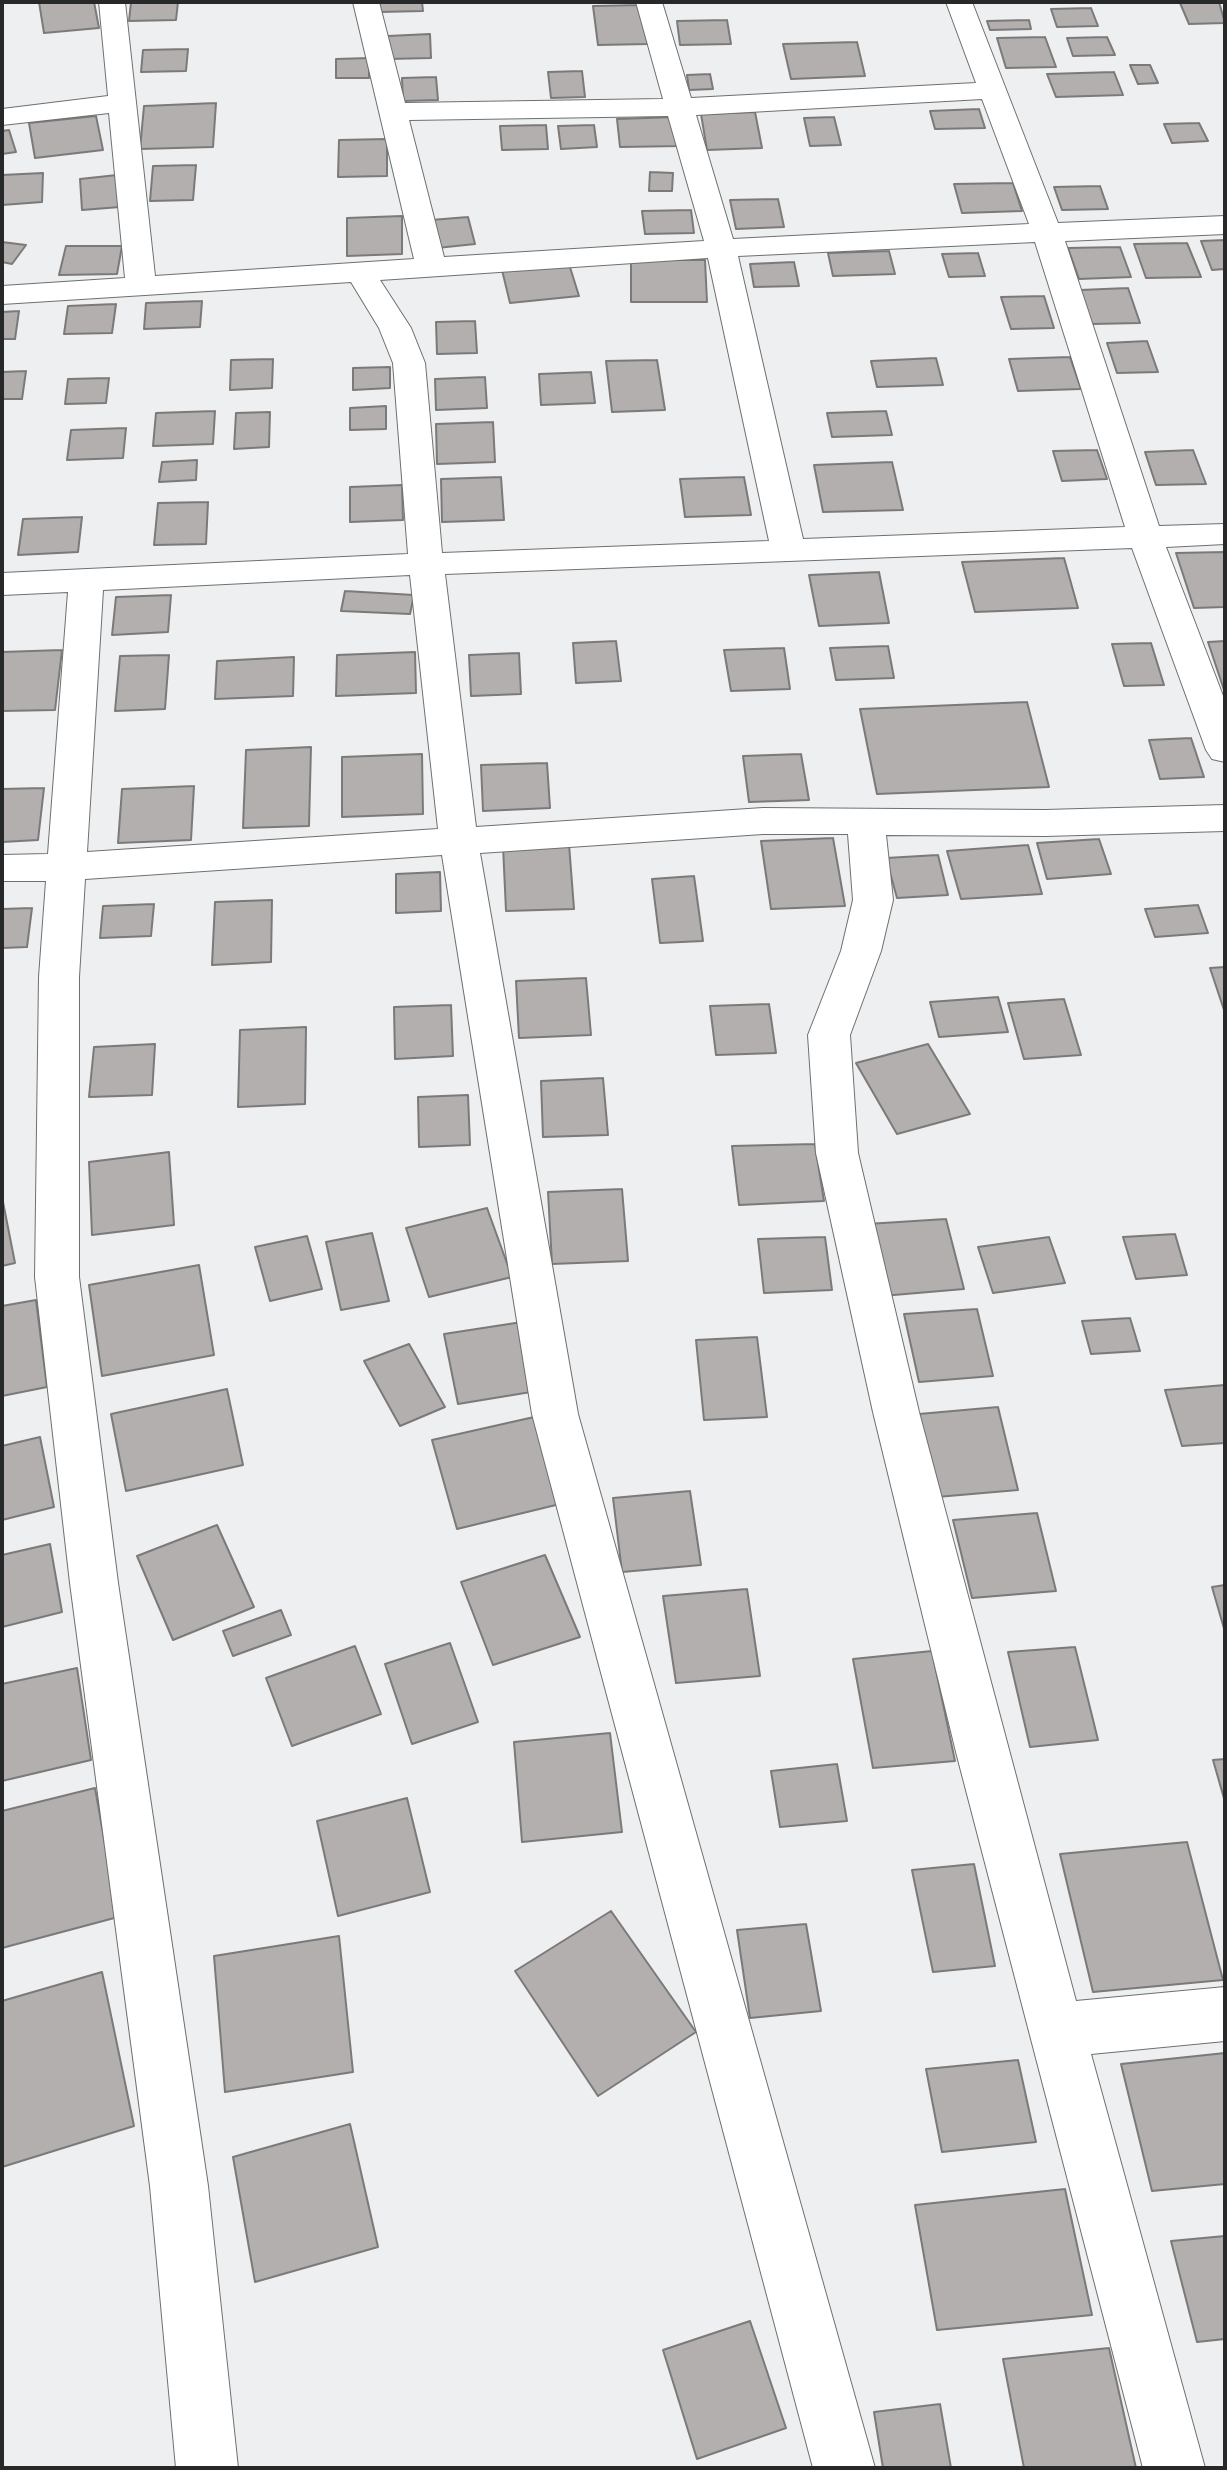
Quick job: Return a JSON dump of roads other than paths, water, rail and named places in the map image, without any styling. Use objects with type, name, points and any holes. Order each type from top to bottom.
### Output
[{"type":"street","points":[[112,2],[141,287]]},
{"type":"street","points":[[366,2],[432,269]]},
{"type":"street","points":[[649,2],[721,249],[788,551]]},
{"type":"street","points":[[959,2],[1047,232],[1145,536],[1225,750]]},
{"type":"street","points":[[393,112],[679,107],[993,90]]},
{"type":"street","points":[[2,117],[124,103]]},
{"type":"street","points":[[2,295],[721,249],[1225,225]]},
{"type":"street","points":[[361,274],[395,328],[409,363],[426,564],[459,841],[555,1414],[844,2468]]},
{"type":"street","points":[[2,584],[426,564],[1225,534]]},
{"type":"street","points":[[86,580],[59,977],[57,1277],[94,1583],[179,2186],[207,2468]]},
{"type":"street","points":[[2,868],[67,867],[763,821],[1045,823],[1225,818]]},
{"type":"street","points":[[866,822],[873,900],[861,951],[829,1035],[837,1153],[900,1428],[1055,2030],[1174,2468]]},
{"type":"street","points":[[1055,2030],[1225,2014]]}]
